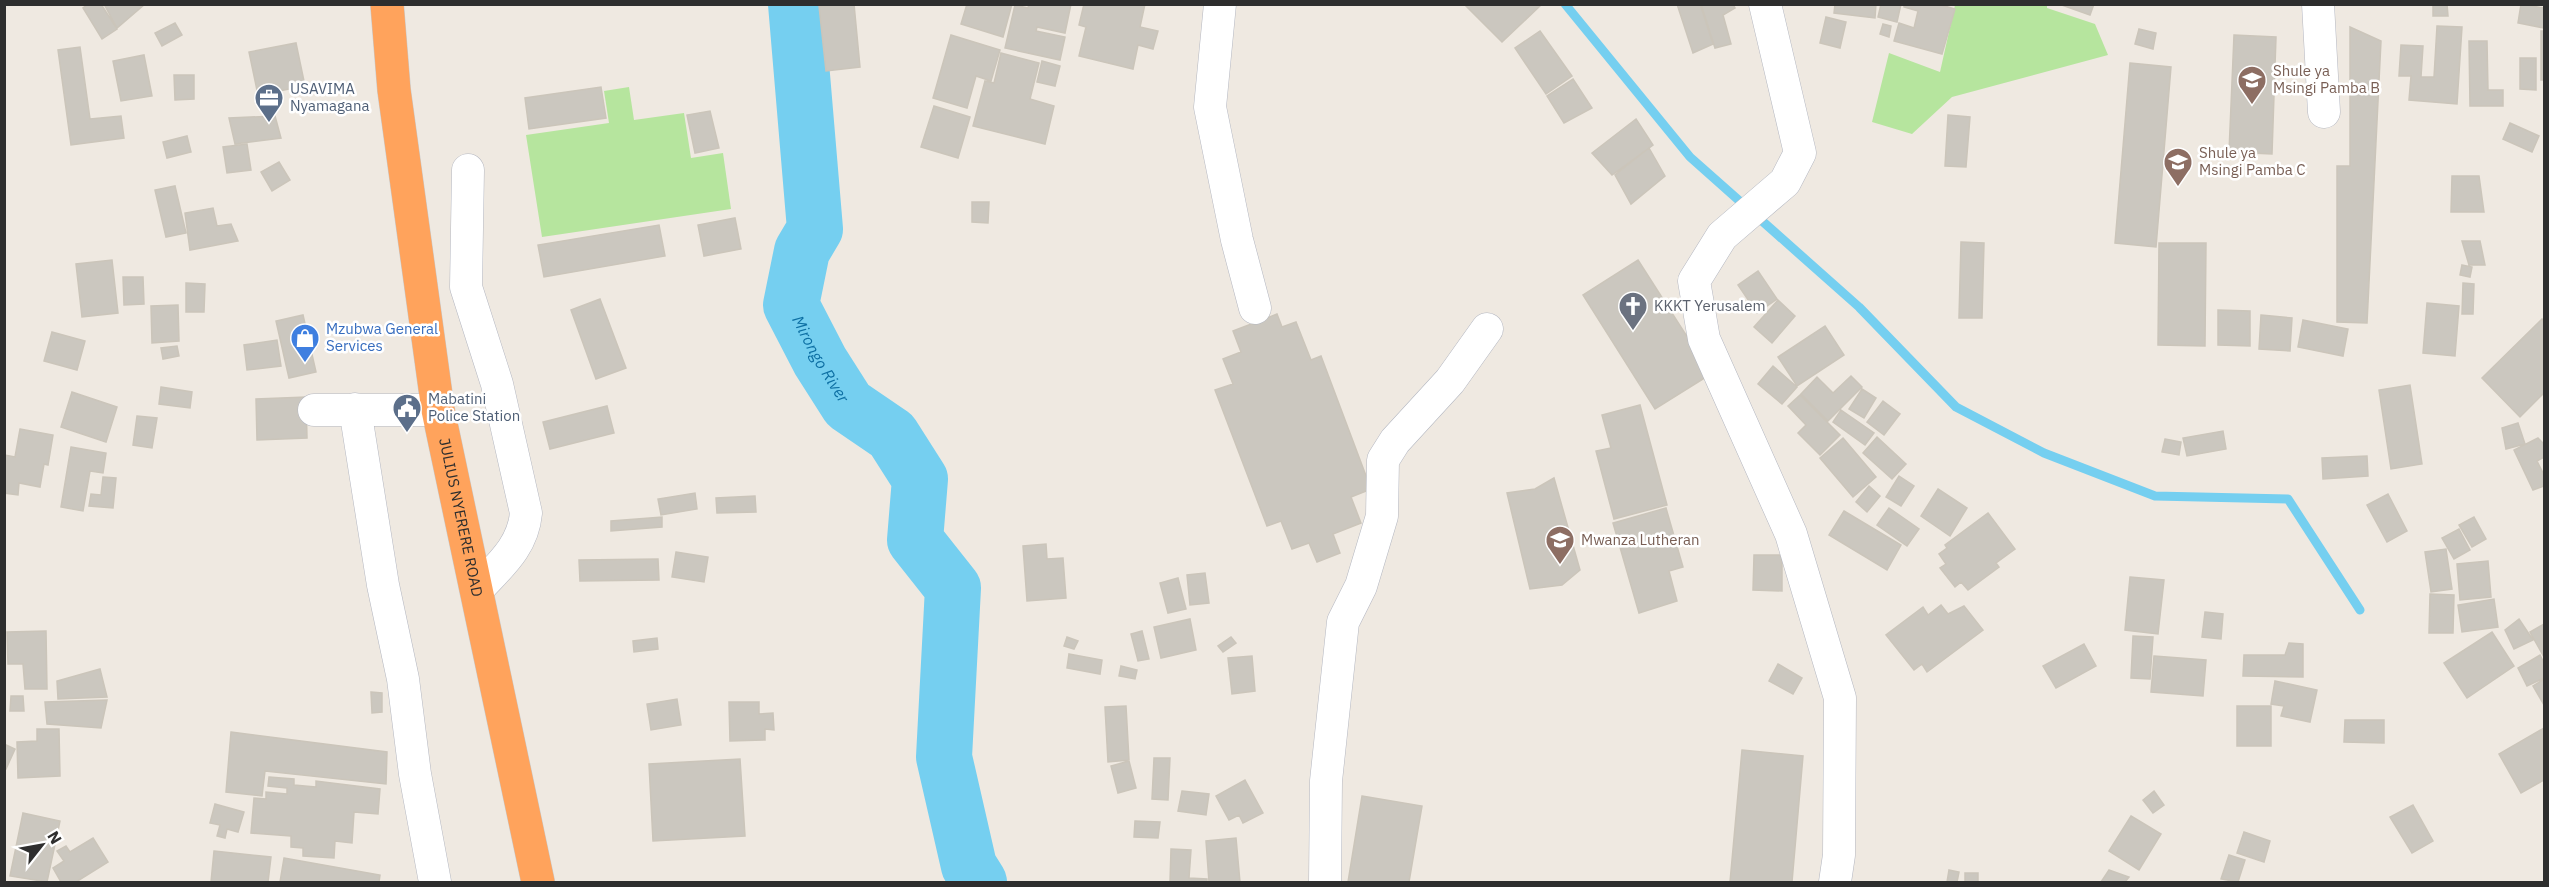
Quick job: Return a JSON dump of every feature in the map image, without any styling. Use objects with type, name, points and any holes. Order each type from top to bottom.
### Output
[{"type":"highway","name":"JULIUS NYERERE ROAD","points":[[387,4],[394,90],[438,410],[538,882]]},
{"type":"street","points":[[1220,4],[1210,106],[1237,240],[1255,308]]},
{"type":"street","points":[[1765,4],[1800,153],[1785,182],[1722,236],[1694,281],[1704,339],[1791,534],[1840,698],[1839,855],[1835,882]]},
{"type":"street","points":[[2318,4],[2324,112]]},
{"type":"street","points":[[468,170],[466,286],[497,384],[526,513],[524,530],[516,547],[477,590]]},
{"type":"street","points":[[1325,882],[1326,781],[1343,622],[1361,586],[1382,516],[1383,460],[1395,441],[1450,381],[1487,329]]},
{"type":"street","points":[[355,409],[383,585],[403,679],[415,774],[435,882]]},
{"type":"street","points":[[314,410],[438,410]]},
{"type":"green space","points":[[1955,5],[2047,5],[2047,8],[2095,24],[2108,55],[1952,97],[1912,134],[1872,122],[1889,53],[1940,72]]},
{"type":"green space","points":[[629,87],[634,120],[684,113],[691,158],[723,153],[731,209],[542,237],[526,135],[609,123],[604,91]]},
{"type":"building","points":[[88,4],[101,4],[117,29],[102,39],[83,8]]},
{"type":"building","points":[[104,4],[145,4],[117,28]]},
{"type":"building","points":[[854,4],[860,67],[826,71],[819,6]]},
{"type":"building","points":[[967,4],[1012,4],[1003,37],[961,24]]},
{"type":"building","points":[[1029,4],[1071,4],[1065,33],[1037,27],[1036,31],[1065,37],[1060,60],[1005,48],[1015,5],[1028,8]]},
{"type":"building","points":[[1084,4],[1145,4],[1140,27],[1158,31],[1153,49],[1138,45],[1133,69],[1079,56],[1086,27],[1079,25]]},
{"type":"building","points":[[1464,4],[1542,4],[1502,42]]},
{"type":"building","points":[[1677,4],[1700,4],[1713,44],[1693,53]]},
{"type":"building","points":[[1701,4],[1733,4],[1735,8],[1723,15],[1731,44],[1715,48]]},
{"type":"building","points":[[1835,4],[1876,4],[1875,18],[1834,13]]},
{"type":"building","points":[[1881,4],[1901,4],[1897,22],[1878,17]]},
{"type":"building","points":[[1904,4],[1938,4],[1955,9],[1942,54],[1894,41],[1899,23],[1914,28],[1918,11],[1904,7]]},
{"type":"building","points":[[2059,4],[2094,4],[2090,15]]},
{"type":"building","points":[[2433,4],[2447,4],[2448,16],[2433,16]]},
{"type":"building","points":[[2521,4],[2544,8],[2544,28],[2518,23]]},
{"type":"building","points":[[1826,17],[1846,22],[1840,48],[1820,43]]},
{"type":"building","points":[[175,23],[182,35],[162,46],[155,33]]},
{"type":"building","points":[[1883,24],[1891,26],[1889,37],[1880,34]]},
{"type":"building","points":[[2437,26],[2462,27],[2457,104],[2409,100],[2411,76],[2399,76],[2401,45],[2423,46],[2421,77],[2434,77]]},
{"type":"building","points":[[2350,27],[2381,41],[2367,323],[2337,322],[2337,166],[2350,166]]},
{"type":"building","points":[[2139,29],[2156,33],[2153,49],[2135,44]]},
{"type":"building","points":[[1540,31],[1572,76],[1546,94],[1515,48]]},
{"type":"building","points":[[2541,31],[2544,31],[2544,80],[2541,80]]},
{"type":"building","points":[[951,35],[1000,50],[991,81],[976,76],[967,108],[933,98]]},
{"type":"building","points":[[2234,35],[2276,37],[2272,154],[2229,152]]},
{"type":"building","points":[[2469,41],[2487,41],[2488,90],[2503,90],[2503,106],[2470,106]]},
{"type":"building","points":[[296,43],[305,86],[258,95],[249,52]]},
{"type":"building","points":[[80,47],[90,119],[121,116],[124,138],[71,145],[58,50]]},
{"type":"building","points":[[1001,53],[1039,63],[1030,99],[1054,106],[1045,144],[973,126],[985,81],[994,83]]},
{"type":"building","points":[[144,55],[152,96],[121,101],[113,61]]},
{"type":"building","points":[[2520,58],[2536,58],[2536,90],[2520,89]]},
{"type":"building","points":[[1042,61],[1060,66],[1055,86],[1037,82]]},
{"type":"building","points":[[2130,63],[2171,67],[2156,247],[2115,243]]},
{"type":"building","points":[[174,75],[194,75],[194,99],[175,100]]},
{"type":"building","points":[[1573,79],[1592,108],[1564,123],[1547,96]]},
{"type":"building","points":[[601,87],[606,118],[529,129],[525,98]]},
{"type":"building","points":[[934,106],[970,117],[958,158],[921,147]]},
{"type":"building","points":[[710,111],[719,148],[695,153],[687,115]]},
{"type":"building","points":[[1948,115],[1970,117],[1966,167],[1945,166]]},
{"type":"building","points":[[275,116],[281,138],[235,144],[229,118]]},
{"type":"building","points":[[1636,119],[1653,145],[1612,175],[1592,153]]},
{"type":"building","points":[[2510,123],[2539,136],[2532,152],[2503,139]]},
{"type":"building","points":[[187,136],[191,152],[167,158],[163,142]]},
{"type":"building","points":[[247,144],[251,170],[227,173],[223,147]]},
{"type":"building","points":[[1649,148],[1665,176],[1631,204],[1615,175]]},
{"type":"building","points":[[279,162],[290,180],[272,191],[261,172]]},
{"type":"building","points":[[2452,176],[2479,176],[2484,212],[2451,212]]},
{"type":"building","points":[[175,186],[186,233],[166,237],[155,190]]},
{"type":"building","points":[[972,202],[989,202],[988,223],[972,222]]},
{"type":"building","points":[[213,208],[217,226],[231,224],[238,241],[190,250],[185,213]]},
{"type":"building","points":[[735,218],[741,249],[704,256],[698,225]]},
{"type":"building","points":[[659,225],[665,256],[544,277],[538,245]]},
{"type":"building","points":[[2462,241],[2480,241],[2485,265],[2469,265]]},
{"type":"building","points":[[1961,242],[1984,243],[1982,318],[1959,318]]},
{"type":"building","points":[[2159,243],[2206,243],[2205,346],[2158,345]]},
{"type":"building","points":[[112,260],[118,313],[82,317],[76,264]]},
{"type":"building","points":[[1638,260],[1711,374],[1655,409],[1583,295]]},
{"type":"building","points":[[2462,265],[2472,267],[2470,277],[2460,275]]},
{"type":"building","points":[[1758,271],[1777,299],[1757,313],[1738,285]]},
{"type":"building","points":[[123,277],[143,277],[144,304],[124,305]]},
{"type":"building","points":[[186,283],[205,284],[204,312],[186,312]]},
{"type":"building","points":[[2463,283],[2474,284],[2473,314],[2462,314]]},
{"type":"building","points":[[600,299],[626,368],[596,379],[571,310]]},
{"type":"building","points":[[1778,300],[1795,316],[1772,343],[1754,327]]},
{"type":"building","points":[[2427,303],[2459,306],[2455,356],[2423,353]]},
{"type":"building","points":[[178,305],[179,341],[152,343],[151,306]]},
{"type":"building","points":[[2218,310],[2250,311],[2250,346],[2218,345]]},
{"type":"building","points":[[1277,314],[1282,327],[1296,322],[1311,360],[1321,356],[1371,489],[1351,497],[1361,523],[1333,534],[1340,553],[1317,562],[1309,543],[1292,549],[1281,521],[1267,526],[1215,390],[1233,384],[1223,359],[1241,352],[1233,331]]},
{"type":"building","points":[[303,315],[316,372],[289,378],[276,321]]},
{"type":"building","points":[[2261,315],[2292,318],[2290,351],[2259,349]]},
{"type":"building","points":[[2542,319],[2544,322],[2544,393],[2520,417],[2482,378]]},
{"type":"building","points":[[2303,320],[2348,329],[2343,356],[2298,347]]},
{"type":"building","points":[[1825,326],[1844,355],[1797,386],[1778,357]]},
{"type":"building","points":[[52,332],[85,341],[77,370],[44,361]]},
{"type":"building","points":[[277,340],[281,366],[247,370],[244,345]]},
{"type":"building","points":[[177,346],[179,356],[163,359],[161,348]]},
{"type":"building","points":[[1773,366],[1797,387],[1782,404],[1758,384]]},
{"type":"building","points":[[1851,376],[1862,387],[1828,421],[1801,394],[1817,377],[1833,393]]},
{"type":"building","points":[[2410,385],[2422,464],[2391,469],[2379,390]]},
{"type":"building","points":[[161,387],[192,392],[190,408],[159,404]]},
{"type":"building","points":[[1862,389],[1876,398],[1864,418],[1849,409]]},
{"type":"building","points":[[72,392],[117,407],[106,442],[61,427]]},
{"type":"building","points":[[1800,395],[1840,435],[1820,455],[1798,433],[1806,425],[1788,406]]},
{"type":"building","points":[[306,397],[307,438],[257,440],[256,399]]},
{"type":"building","points":[[1883,401],[1900,414],[1884,435],[1867,422]]},
{"type":"building","points":[[1640,405],[1667,505],[1614,519],[1596,451],[1611,448],[1602,415]]},
{"type":"building","points":[[607,406],[614,433],[550,449],[543,422]]},
{"type":"building","points":[[1841,410],[1874,433],[1865,445],[1833,422]]},
{"type":"building","points":[[137,416],[157,418],[152,448],[133,445]]},
{"type":"building","points":[[2518,423],[2525,444],[2506,449],[2502,428]]},
{"type":"building","points":[[20,429],[53,435],[48,465],[44,464],[40,487],[19,483],[18,495],[4,493],[4,455],[15,457]]},
{"type":"building","points":[[2223,431],[2226,449],[2187,456],[2183,438]]},
{"type":"building","points":[[1877,437],[1906,464],[1892,479],[1863,453]]},
{"type":"building","points":[[1843,438],[1876,477],[1853,497],[1820,458]]},
{"type":"building","points":[[2538,438],[2544,444],[2544,457],[2537,461],[2544,475],[2544,486],[2533,490],[2514,450]]},
{"type":"building","points":[[2165,439],[2181,442],[2179,455],[2162,452]]},
{"type":"building","points":[[71,447],[106,453],[103,473],[90,471],[83,511],[61,507]]},
{"type":"building","points":[[2367,456],[2368,476],[2323,479],[2322,458]]},
{"type":"building","points":[[1899,476],[1914,486],[1901,506],[1886,497]]},
{"type":"building","points":[[103,477],[116,478],[113,508],[89,506],[91,494],[101,495]]},
{"type":"building","points":[[1554,478],[1580,570],[1562,585],[1530,589],[1507,493],[1535,489]]},
{"type":"building","points":[[1869,486],[1880,496],[1867,512],[1856,502]]},
{"type":"building","points":[[1938,489],[1967,508],[1950,536],[1921,516]]},
{"type":"building","points":[[695,493],[697,509],[661,515],[658,499]]},
{"type":"building","points":[[2388,494],[2407,531],[2387,542],[2367,505]]},
{"type":"building","points":[[755,496],[756,512],[717,513],[716,498]]},
{"type":"building","points":[[1666,508],[1683,567],[1669,571],[1677,601],[1639,613],[1613,523]]},
{"type":"building","points":[[1889,508],[1919,529],[1907,546],[1877,525]]},
{"type":"building","points":[[1844,511],[1901,545],[1887,570],[1829,535]]},
{"type":"building","points":[[1988,513],[2015,549],[1996,563],[1999,567],[1968,590],[1961,582],[1955,587],[1940,568],[1946,564],[1939,554],[1947,548],[1945,545]]},
{"type":"building","points":[[662,517],[662,527],[611,531],[611,521]]},
{"type":"building","points":[[2474,517],[2486,539],[2472,547],[2459,525]]},
{"type":"building","points":[[2459,529],[2470,550],[2454,559],[2442,538]]},
{"type":"building","points":[[1046,544],[1047,559],[1063,558],[1066,598],[1027,601],[1023,546]]},
{"type":"building","points":[[2446,549],[2452,589],[2431,592],[2425,552]]},
{"type":"building","points":[[676,552],[708,557],[704,582],[672,577]]},
{"type":"building","points":[[1754,555],[1782,555],[1782,591],[1753,590]]},
{"type":"building","points":[[658,559],[659,580],[580,581],[579,560]]},
{"type":"building","points":[[2488,561],[2491,597],[2460,600],[2457,564]]},
{"type":"building","points":[[1205,573],[1209,603],[1190,605],[1187,575]]},
{"type":"building","points":[[2130,577],[2164,580],[2158,634],[2125,630]]},
{"type":"building","points":[[1178,578],[1186,609],[1168,613],[1160,583]]},
{"type":"building","points":[[2430,594],[2454,595],[2453,633],[2429,633]]},
{"type":"building","points":[[2494,599],[2498,627],[2462,632],[2458,605]]},
{"type":"building","points":[[1941,605],[1948,614],[1964,606],[1983,630],[1927,672],[1922,664],[1914,670],[1886,635],[1923,607],[1928,615]]},
{"type":"building","points":[[2205,612],[2223,614],[2221,639],[2202,637]]},
{"type":"building","points":[[1190,619],[1196,650],[1161,658],[1154,627]]},
{"type":"building","points":[[2519,619],[2533,640],[2514,649],[2505,630]]},
{"type":"building","points":[[2544,624],[2544,657],[2530,632]]},
{"type":"building","points":[[46,631],[47,689],[25,689],[23,664],[8,664],[7,632]]},
{"type":"building","points":[[1142,631],[1149,659],[1138,661],[1131,634]]},
{"type":"building","points":[[2492,632],[2514,666],[2467,698],[2444,663]]},
{"type":"building","points":[[2133,636],[2153,637],[2150,679],[2131,678]]},
{"type":"building","points":[[1067,637],[1078,641],[1074,649],[1064,646]]},
{"type":"building","points":[[1231,637],[1236,643],[1223,652],[1218,646]]},
{"type":"building","points":[[657,638],[658,649],[634,652],[633,641]]},
{"type":"building","points":[[2289,643],[2303,644],[2303,677],[2243,676],[2244,655],[2285,655]]},
{"type":"building","points":[[2084,644],[2096,666],[2056,688],[2043,666]]},
{"type":"building","points":[[1069,654],[1102,660],[1100,674],[1067,668]]},
{"type":"building","points":[[2540,655],[2544,663],[2544,678],[2527,686],[2518,668]]},
{"type":"building","points":[[1252,656],[1255,691],[1232,694],[1228,658]]},
{"type":"building","points":[[2154,656],[2206,660],[2203,696],[2151,692]]},
{"type":"building","points":[[1778,664],[1802,678],[1793,694],[1769,681]]},
{"type":"building","points":[[1121,666],[1137,670],[1135,679],[1119,676]]},
{"type":"building","points":[[100,669],[107,697],[58,699],[57,681]]},
{"type":"building","points":[[2544,679],[2544,705],[2533,686]]},
{"type":"building","points":[[2275,681],[2317,690],[2310,722],[2281,716],[2284,706],[2271,704]]},
{"type":"building","points":[[371,692],[382,693],[382,712],[372,713]]},
{"type":"building","points":[[11,696],[23,696],[24,711],[10,711]]},
{"type":"building","points":[[677,699],[681,725],[651,730],[647,704]]},
{"type":"building","points":[[107,700],[101,728],[47,724],[45,702]]},
{"type":"building","points":[[729,702],[759,702],[759,714],[773,713],[774,730],[765,729],[765,740],[730,741]]},
{"type":"building","points":[[1126,706],[1129,760],[1108,762],[1105,707]]},
{"type":"building","points":[[2237,706],[2271,706],[2271,746],[2237,746]]},
{"type":"building","points":[[2345,720],[2384,720],[2384,743],[2344,742]]},
{"type":"building","points":[[2544,728],[2544,780],[2521,793],[2499,754]]},
{"type":"building","points":[[37,729],[59,729],[60,776],[18,778],[17,742],[37,741]]},
{"type":"building","points":[[231,732],[387,752],[386,784],[265,771],[262,796],[226,792]]},
{"type":"building","points":[[4,744],[15,749],[6,769],[4,768]]},
{"type":"building","points":[[1742,750],[1803,756],[1792,882],[1730,882]]},
{"type":"building","points":[[1154,758],[1170,758],[1168,800],[1152,799]]},
{"type":"building","points":[[740,759],[745,836],[653,841],[649,764]]},
{"type":"building","points":[[1129,761],[1136,788],[1118,793],[1111,766]]},
{"type":"building","points":[[269,777],[294,779],[294,785],[316,787],[316,781],[380,789],[378,814],[354,812],[352,843],[335,841],[334,858],[303,856],[303,848],[291,847],[291,836],[251,833],[254,798],[266,799],[266,792],[287,794],[287,788],[268,786]]},
{"type":"building","points":[[1245,780],[1263,813],[1243,823],[1239,815],[1229,820],[1216,796]]},
{"type":"building","points":[[1182,791],[1209,794],[1206,815],[1178,811]]},
{"type":"building","points":[[2154,791],[2164,805],[2153,813],[2143,800]]},
{"type":"building","points":[[1362,796],[1422,806],[1409,882],[1348,882]]},
{"type":"building","points":[[215,804],[244,812],[238,832],[227,829],[225,838],[217,836],[220,825],[210,823]]},
{"type":"building","points":[[2413,805],[2433,841],[2412,853],[2390,817]]},
{"type":"building","points":[[23,813],[60,821],[47,882],[10,876]]},
{"type":"building","points":[[2131,816],[2161,834],[2139,870],[2109,851]]},
{"type":"building","points":[[1135,821],[1160,822],[1158,838],[1134,837]]},
{"type":"building","points":[[2244,832],[2270,841],[2264,862],[2237,853]]},
{"type":"building","points":[[93,838],[108,862],[76,882],[61,882],[53,868],[64,861],[57,851],[66,846],[70,852]]},
{"type":"building","points":[[1236,838],[1240,882],[1209,882],[1206,841]]},
{"type":"building","points":[[1171,849],[1191,850],[1189,878],[1207,879],[1207,882],[1170,882]]},
{"type":"building","points":[[214,851],[271,857],[268,882],[211,882]]},
{"type":"building","points":[[2229,855],[2245,860],[2238,882],[2221,879]]},
{"type":"building","points":[[284,858],[380,875],[379,882],[280,882]]},
{"type":"building","points":[[1949,870],[1959,872],[1957,882],[1947,882]]},
{"type":"building","points":[[2109,870],[2129,877],[2125,882],[2101,882]]},
{"type":"building","points":[[1965,873],[1978,873],[1978,882],[1965,882]]},
{"type":"waterway","name":"Mirongo River","points":[[796,4],[815,229],[802,251],[791,305],[820,361],[848,405],[892,435],[920,479],[915,540],[953,588],[944,757],[969,866],[979,882]]},
{"type":"waterway","points":[[1565,4],[1690,157],[1859,307],[1956,407],[2044,453],[2155,496],[2288,499],[2360,610]]},
{"type":"place","name":"Shule ya Msingi Pamba B","points":[[2252,106]]},
{"type":"place","name":"USAVIMA Nyamagana","points":[[269,124]]},
{"type":"place","name":"Shule ya Msingi Pamba C","points":[[2178,188]]},
{"type":"place","name":"KKKT Yerusalem","points":[[1633,332]]},
{"type":"place","name":"Mzubwa General Services","points":[[305,364]]},
{"type":"place","name":"Mabatini Police Station","points":[[407,434]]},
{"type":"place","name":"Mwanza Lutheran","points":[[1560,566]]}]
